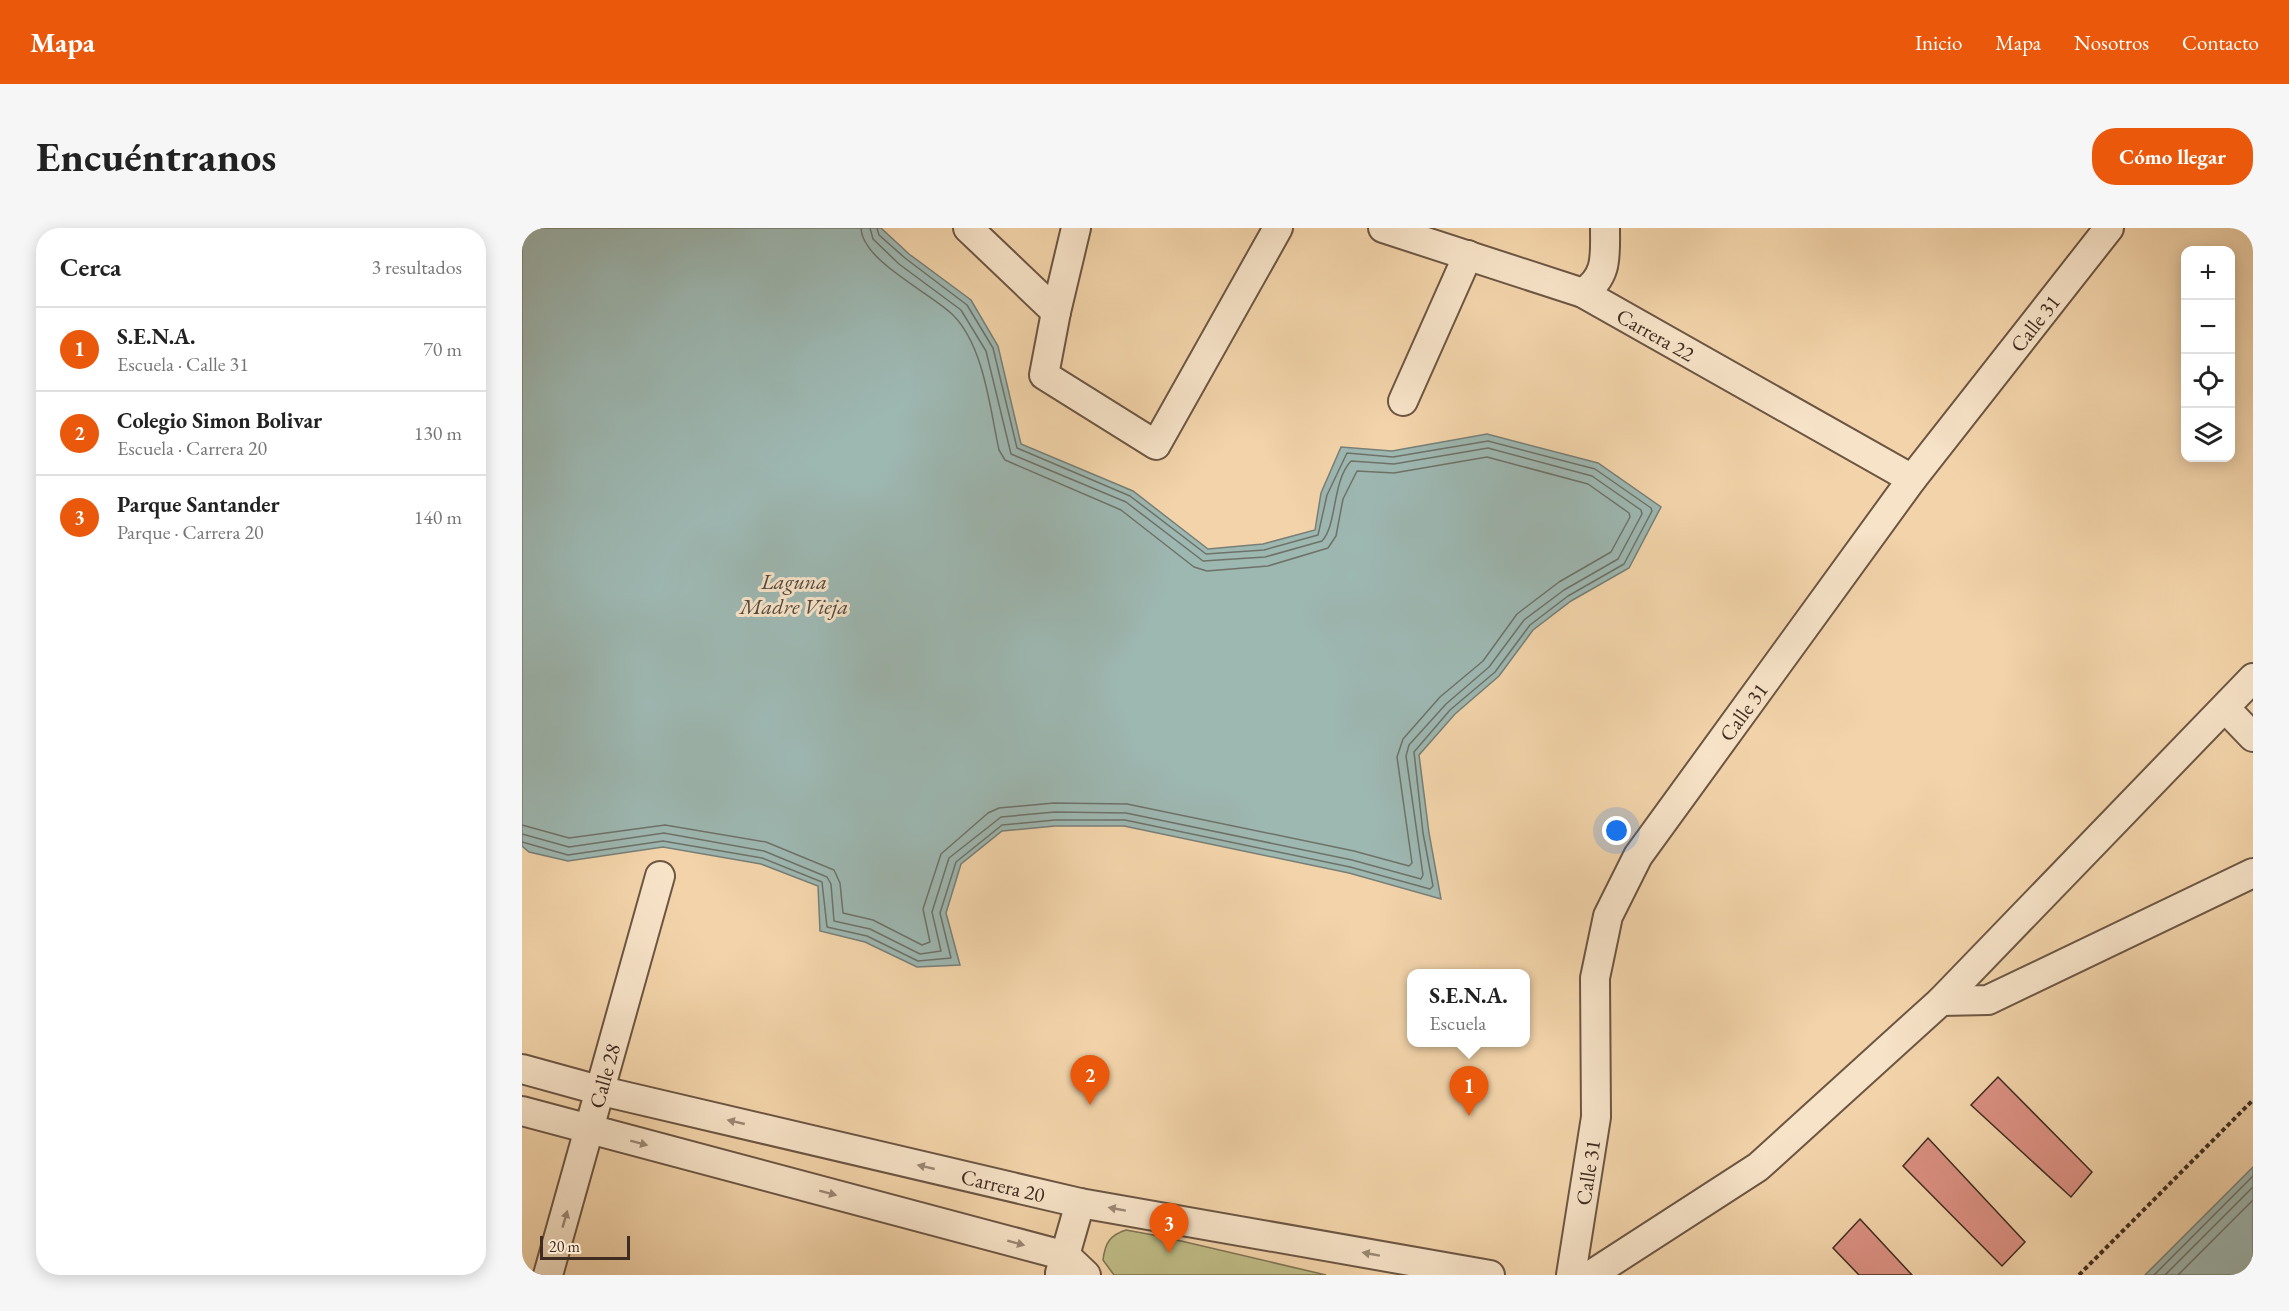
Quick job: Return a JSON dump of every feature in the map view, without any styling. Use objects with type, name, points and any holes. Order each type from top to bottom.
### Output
[{"type":"street","points":[[968,228],[1056,312]]},
{"type":"street","points":[[1076,228],[1044,375],[1156,445],[1278,228]]},
{"type":"street","name":"Carrera 22","points":[[1383,228],[1583,293],[1912,479]]},
{"type":"street","points":[[1583,293],[1598,283],[1604,267],[1605,228]]},
{"type":"street","name":"Calle 31","points":[[1571,1275],[1596,1117],[1595,978],[1608,916],[1638,856],[1912,479],[2109,228]]},
{"type":"street","points":[[1403,401],[1468,255]]},
{"type":"street","points":[[1591,1275],[1758,1167],[1941,1001],[2226,709],[2253,678]]},
{"type":"street","points":[[2226,709],[2253,737]]},
{"type":"street","points":[[1941,1001],[1988,1000],[2253,873]]},
{"type":"street","name":"Calle 28","points":[[548,1275],[602,1091],[660,876]]},
{"type":"street","name":"Carrera 20","points":[[522,1069],[602,1091],[1080,1203],[1490,1275]]},
{"type":"street","points":[[522,1111],[1070,1269],[1080,1203]]},
{"type":"path","points":[[2079,1275],[2253,1100]]},
{"type":"shaded area","points":[[1126,1230],[1326,1275],[1114,1275],[1103,1260],[1105,1249],[1112,1237]]},
{"type":"water","name":"Laguna Madre Vieja","points":[[522,228],[881,228],[909,254],[971,300],[998,346],[1021,444],[1133,491],[1208,549],[1263,544],[1315,530],[1321,493],[1341,447],[1392,451],[1487,434],[1598,463],[1661,507],[1629,568],[1571,601],[1533,630],[1499,676],[1455,714],[1419,755],[1429,833],[1441,899],[1349,873],[1124,826],[1055,826],[1002,831],[961,864],[946,913],[960,965],[917,967],[865,942],[820,931],[818,886],[761,864],[663,847],[568,861],[529,852],[522,846]]},
{"type":"water","points":[[2253,1167],[2253,1275],[2145,1275]]},
{"type":"building","points":[[1998,1077],[2092,1172],[2071,1197],[1971,1105]]},
{"type":"building","points":[[1928,1138],[2025,1242],[2002,1266],[1903,1166]]},
{"type":"building","points":[[1860,1219],[1912,1275],[1859,1275],[1833,1248]]},
{"type":"place","name":"Colegio Simon Bolivar","points":[[1090,1105]]},
{"type":"place","name":"S.E.N.A.","points":[[1469,1116]]},
{"type":"place","name":"Parque Santander","points":[[1169,1253]]}]
